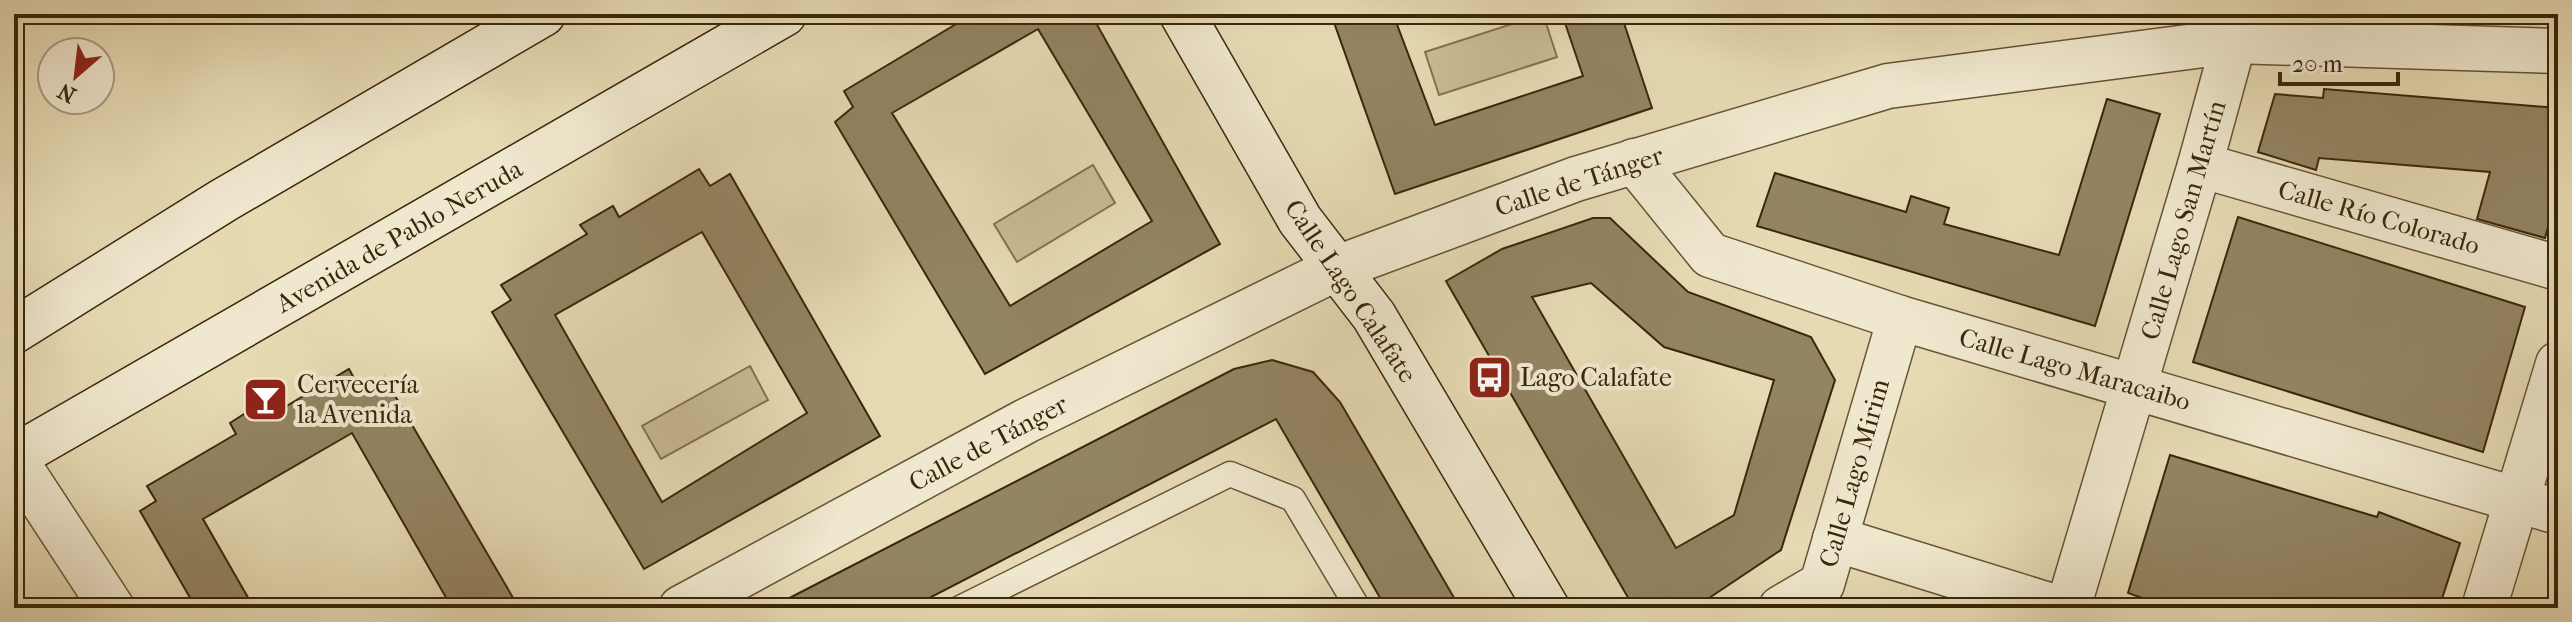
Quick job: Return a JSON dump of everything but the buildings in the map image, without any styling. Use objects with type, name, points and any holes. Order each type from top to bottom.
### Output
[{"type":"street","points":[[14,331],[224,200],[543,14]]},
{"type":"street","name":"Avenida de Pablo Neruda","points":[[14,458],[784,14]]},
{"type":"street","name":"Calle Lago Calafate","points":[[1182,14],[1300,220],[1374,316],[1547,608]]},
{"type":"street","name":"Calle de Tánger","points":[[681,608],[1026,421],[1337,268],[1576,179],[1634,161],[1888,86],[2233,28],[2558,51]]},
{"type":"street","name":"Calle Lago San Martín","points":[[2068,608],[2200,165],[2233,28]]},
{"type":"street","name":"Calle Lago Maracaibo","points":[[1634,161],[1710,255],[1900,318],[2538,506]]},
{"type":"street","name":"Calle Río Colorado","points":[[2200,165],[2558,268]]},
{"type":"street","name":"Calle Lago Mirim","points":[[1781,608],[1822,584],[1900,318]]},
{"type":"street","points":[[2484,608],[2538,506],[2558,364]]},
{"type":"street","points":[[14,458],[112,608]]},
{"type":"street","points":[[1835,539],[2058,608]]},
{"type":"lane","points":[[960,608],[1230,474],[1293,499],[1358,608]]},
{"type":"shaded area","points":[[1543,14],[1557,57],[1439,95],[1425,52]]},
{"type":"shaded area","points":[[1093,165],[1115,203],[1017,262],[994,224]]},
{"type":"shaded area","points":[[750,366],[768,400],[661,459],[642,426]]},
{"type":"place","name":"Lago Calafate","points":[[1489,377]]},
{"type":"place","name":"Cervecería la Avenida","points":[[266,399]]}]
